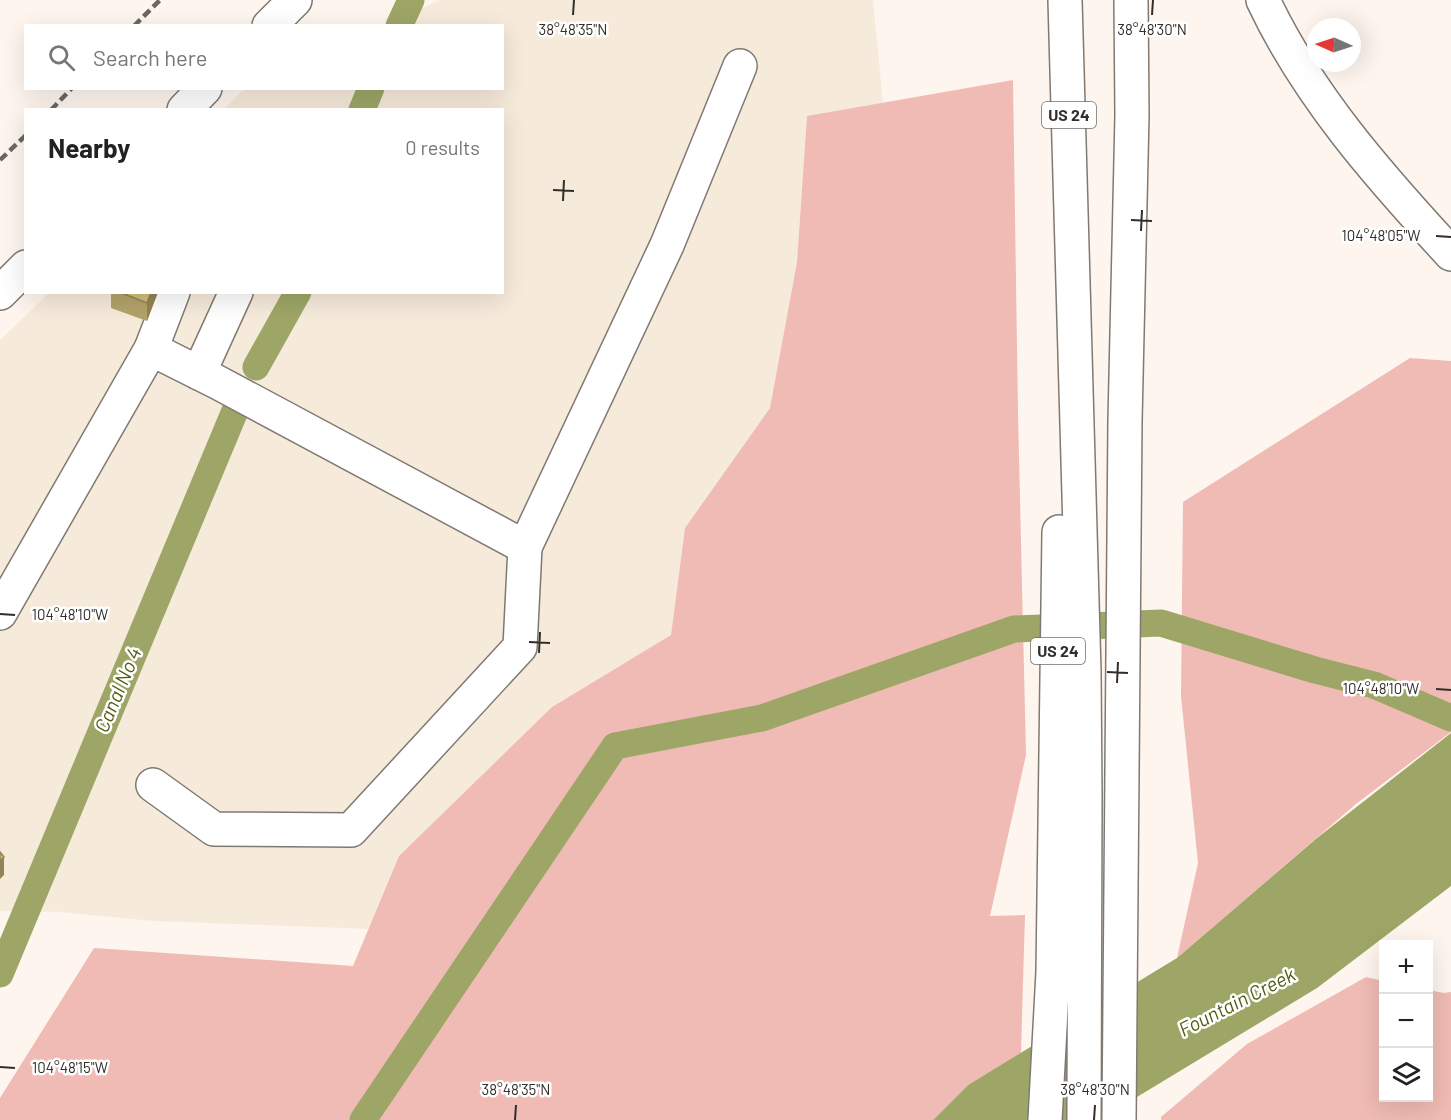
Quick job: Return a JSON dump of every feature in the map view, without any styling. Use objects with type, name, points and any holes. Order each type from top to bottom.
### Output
[{"type":"main road","points":[[271,24],[295,0]]},
{"type":"main road","name":"US 24","points":[[1045,1120],[1053,972],[1059,512],[1071,183],[1065,0]]},
{"type":"main road","points":[[1119,1120],[1125,421],[1132,115],[1131,0]]},
{"type":"main road","points":[[1263,0],[1291,52],[1353,142],[1401,200],[1451,254]]},
{"type":"main road","points":[[153,785],[214,829],[351,830],[520,647],[525,547],[667,244],[740,66]]},
{"type":"main road","points":[[186,108],[203,90]]},
{"type":"main road","points":[[1071,183],[1084,672],[1084,1120]]},
{"type":"main road","points":[[0,293],[24,269]]},
{"type":"main road","points":[[0,613],[151,349],[172,294]]},
{"type":"main road","points":[[199,373],[235,294]]},
{"type":"main road","points":[[151,349],[525,547]]},
{"type":"shaded area","points":[[440,0],[873,0],[883,103],[807,117],[797,262],[770,408],[685,528],[671,635],[552,707],[399,856],[368,929],[153,921],[61,912],[0,911],[0,340],[48,294],[504,294],[504,108],[225,108],[241,92],[246,90],[504,90],[504,24],[387,24]]},
{"type":"shaded area","points":[[1013,80],[1026,755],[990,916],[1025,915],[1021,1053],[968,1085],[933,1120],[0,1120],[0,1098],[94,948],[353,966],[399,856],[552,707],[671,635],[685,528],[770,408],[797,262],[807,116]]},
{"type":"shaded area","points":[[1410,358],[1451,361],[1451,732],[1356,804],[1177,958],[1198,863],[1181,696],[1183,502]]},
{"type":"shaded area","points":[[1366,977],[1379,980],[1379,1102],[1433,1102],[1433,991],[1451,992],[1451,1120],[1161,1120],[1161,1117],[1247,1044]]},
{"type":"water","name":"Fountain Creek","points":[[1451,733],[1451,886],[1317,988],[1099,1120],[933,1120],[968,1085],[1177,958],[1317,838]]},
{"type":"building","points":[[124,294],[150,294],[147,303]]},
{"type":"waterway","name":"Canal No 4","points":[[400,24],[411,0]]},
{"type":"waterway","name":"Canal No 4","points":[[363,108],[370,90]]},
{"type":"waterway","name":"Canal No 4","points":[[256,367],[297,294]]},
{"type":"waterway","name":"Canal No 4","points":[[0,974],[237,406]]},
{"type":"waterway","points":[[363,1120],[615,746],[762,718],[1014,629],[1161,623],[1315,670],[1374,685],[1451,718]]},
{"type":"railway","points":[[136,24],[160,0]]},
{"type":"railway","points":[[53,108],[70,90]]},
{"type":"railway","points":[[0,160],[24,137]]}]
